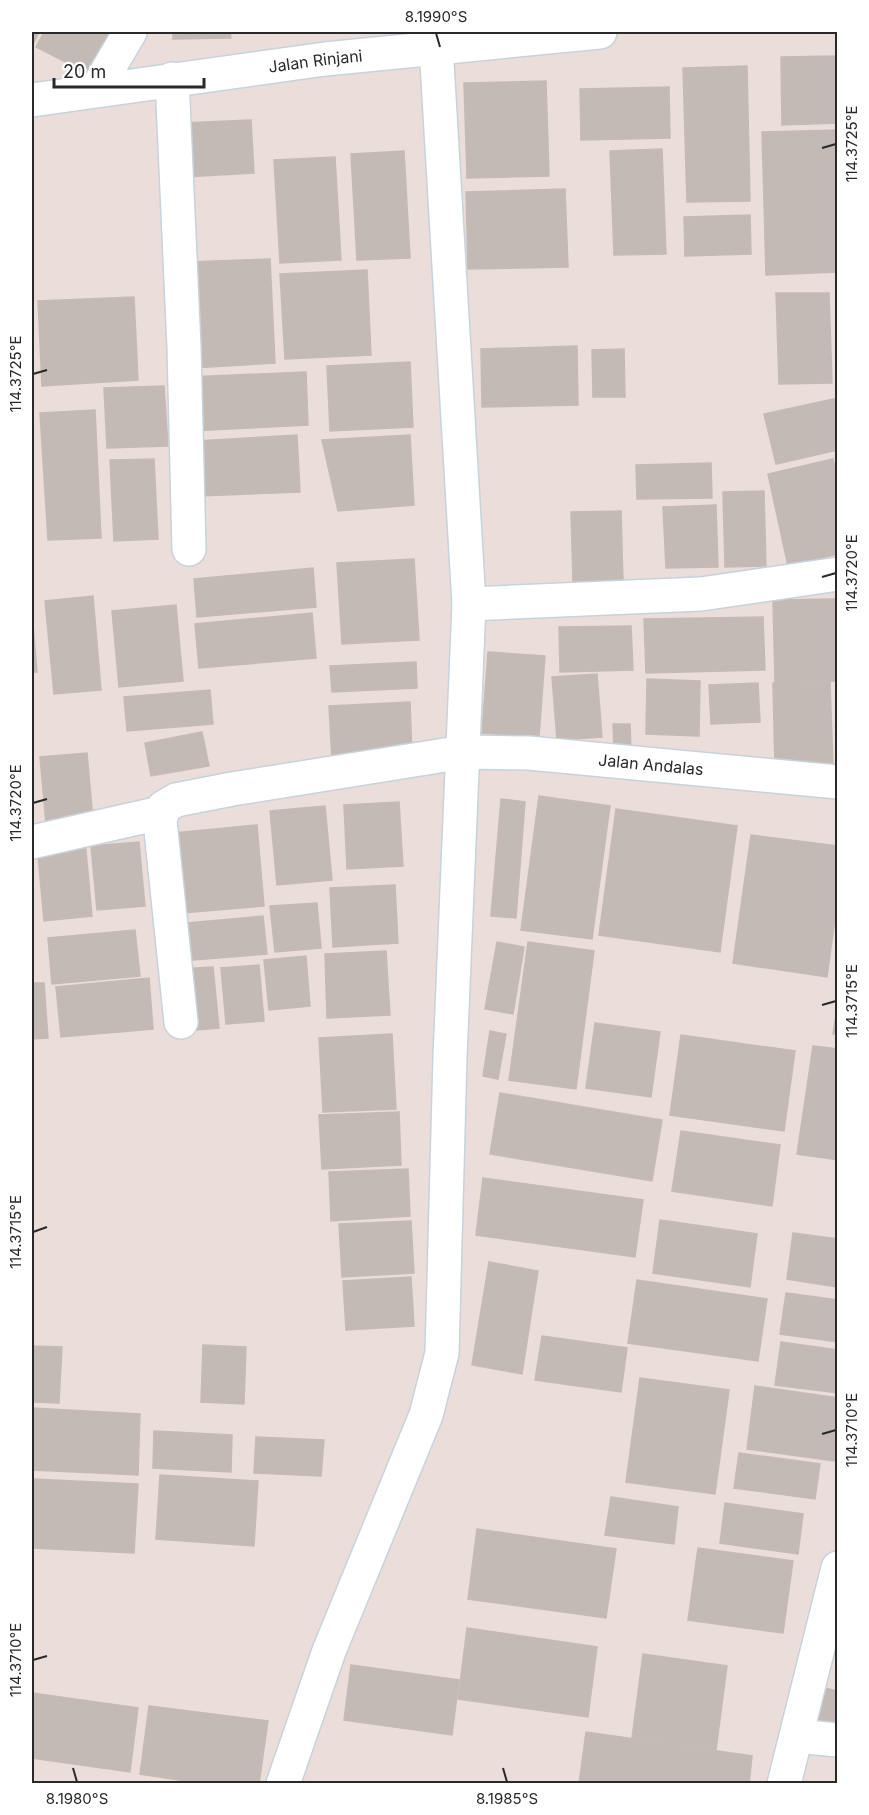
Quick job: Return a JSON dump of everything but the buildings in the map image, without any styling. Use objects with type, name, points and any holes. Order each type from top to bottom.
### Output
[{"type":"street","points":[[96,90],[130,32]]},
{"type":"street","name":"Jalan Rinjani","points":[[32,100],[172,79],[436,46],[600,32]]},
{"type":"street","points":[[283,1784],[329,1651],[426,1415],[442,1353],[450,1057],[469,604],[436,46]]},
{"type":"street","points":[[172,79],[184,347],[189,549]]},
{"type":"street","points":[[469,604],[701,594],[837,574]]},
{"type":"street","name":"Jalan Andalas","points":[[32,842],[160,813],[164,807],[176,800],[464,752],[529,753],[837,782]]},
{"type":"street","points":[[160,813],[181,1022]]},
{"type":"street","points":[[784,1784],[837,1568]]},
{"type":"street","points":[[796,1736],[837,1740]]}]
